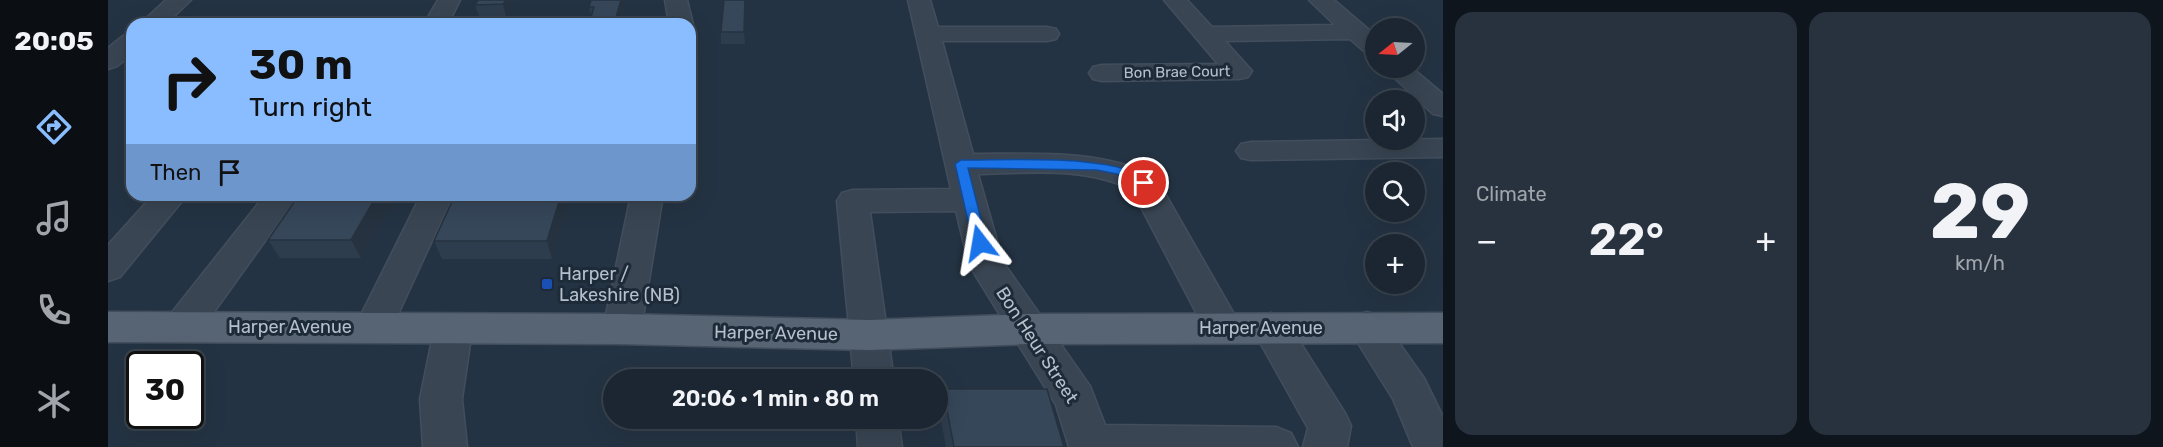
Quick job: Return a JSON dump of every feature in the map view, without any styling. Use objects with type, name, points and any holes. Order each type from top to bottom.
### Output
[{"type":"main road","name":"Harper Avenue","points":[[108,327],[622,329],[870,335],[1028,329],[1443,328]]},
{"type":"street","points":[[159,18],[180,0]]},
{"type":"street","points":[[439,18],[449,0]]},
{"type":"street","points":[[676,0],[680,18]]},
{"type":"street","name":"Bon Heur Street","points":[[919,0],[986,265],[1075,399],[1091,446]]},
{"type":"street","name":"Bon Brae Court","points":[[1102,73],[1239,71],[1175,0]]},
{"type":"street","points":[[1320,0],[1365,40]]},
{"type":"street","points":[[1205,34],[1356,32]]},
{"type":"street","points":[[929,34],[1047,34]]},
{"type":"street","points":[[108,61],[126,46]]},
{"type":"street","points":[[1408,78],[1443,108]]},
{"type":"street","points":[[1251,151],[1443,148]]},
{"type":"street","points":[[961,164],[1097,166],[1133,176],[1144,183],[1223,328]]},
{"type":"street","points":[[873,369],[853,201],[970,200]]},
{"type":"street","points":[[108,268],[166,201]]},
{"type":"street","points":[[183,326],[277,201]]},
{"type":"street","points":[[374,327],[434,201]]},
{"type":"street","points":[[622,329],[646,201]]},
{"type":"street","points":[[1367,327],[1410,390],[1435,447]]},
{"type":"street","points":[[1271,328],[1330,426],[1325,447]]},
{"type":"street","points":[[445,447],[441,399],[453,330]]},
{"type":"street","points":[[879,429],[880,447]]},
{"type":"street","points":[[1091,446],[1276,447]]},
{"type":"building","points":[[478,0],[506,0],[503,4],[475,5]]},
{"type":"building","points":[[591,0],[621,0],[616,18],[591,18],[594,7],[589,7]]},
{"type":"building","points":[[724,0],[745,0],[744,32],[721,32]]},
{"type":"building","points":[[295,201],[374,201],[351,240],[268,240]]},
{"type":"building","points":[[452,201],[559,201],[547,241],[434,241]]},
{"type":"building","points":[[948,389],[1047,389],[1064,447],[954,447],[948,415]]},
{"type":"place","name":"Harper / Lakeshire (NB)","points":[[547,284]]},
{"type":"route","points":[[980,243],[961,164],[1097,166],[1121,171],[1144,183]]}]
